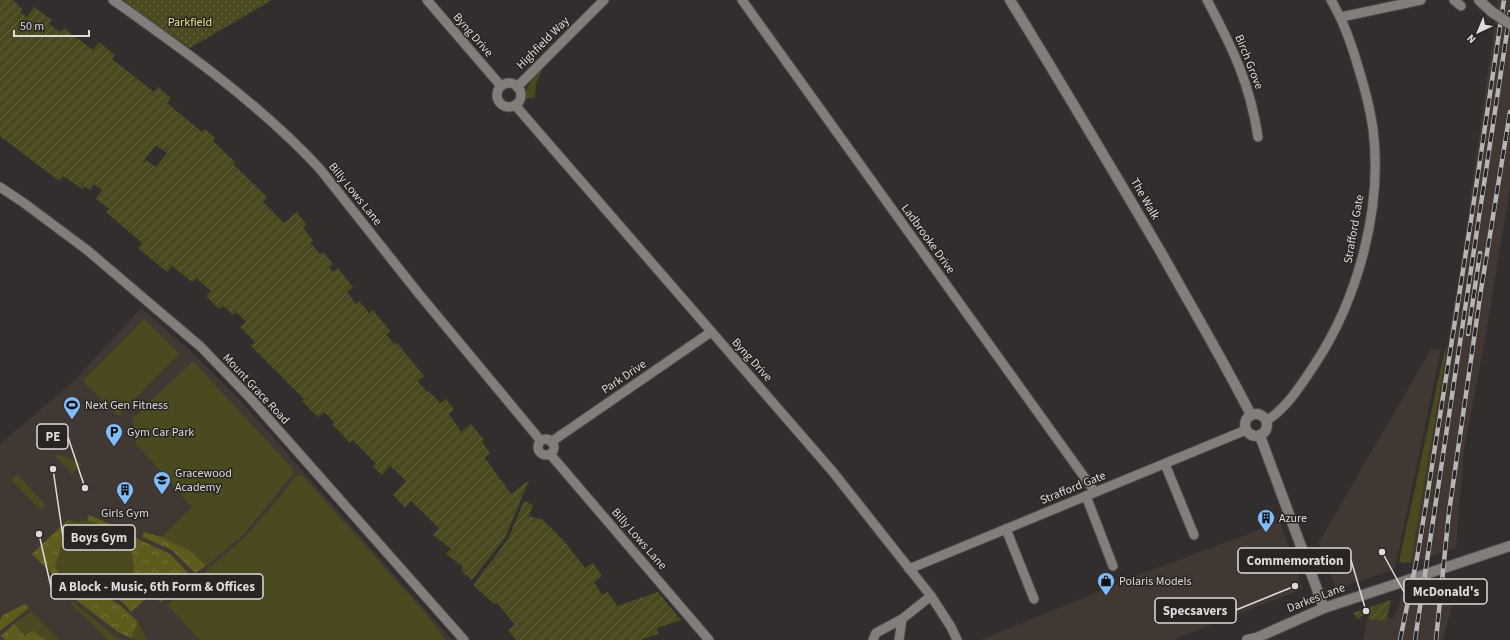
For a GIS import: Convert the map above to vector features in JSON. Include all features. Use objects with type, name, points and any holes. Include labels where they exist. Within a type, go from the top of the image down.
[{"type":"street","name":"Billy Lows Lane","points":[[113,0],[188,54],[303,150],[320,169],[419,294],[541,441],[538,448],[540,452],[544,455],[550,454],[709,640]]},
{"type":"street","name":"Byng Drive","points":[[426,0],[501,86]]},
{"type":"street","name":"Highfield Way","points":[[517,87],[604,0]]},
{"type":"street","name":"Ladbrooke Drive","points":[[742,0],[1095,492]]},
{"type":"street","name":"The Walk","points":[[1010,0],[1076,107],[1138,213],[1235,382],[1251,415]]},
{"type":"street","name":"Birch Grove","points":[[1207,0],[1229,39],[1242,73],[1254,109],[1258,137]]},
{"type":"street","name":"Strafford Gate","points":[[1266,422],[1285,406],[1307,376],[1330,340],[1355,283],[1369,226],[1374,172],[1373,129],[1367,98],[1341,17],[1331,0]]},
{"type":"street","points":[[1341,17],[1421,0]]},
{"type":"street","points":[[1454,0],[1461,6]]},
{"type":"street","points":[[1479,0],[1492,12],[1510,24]]},
{"type":"street","points":[[508,83],[517,87],[521,95],[516,105],[504,107],[498,101],[497,93],[501,86],[508,83]]},
{"type":"street","name":"Byng Drive","points":[[516,105],[833,472],[931,596],[951,627],[957,640]]},
{"type":"street","name":"Mount Grace Road","points":[[0,187],[87,250],[201,347],[252,399],[464,640]]},
{"type":"street","name":"Park Drive","points":[[551,442],[711,332]]},
{"type":"street","points":[[1251,415],[1260,415],[1266,422],[1265,432],[1260,436],[1252,436],[1246,430],[1245,421],[1251,415]]},
{"type":"street","name":"Strafford Gate","points":[[909,569],[1246,430]]},
{"type":"street","points":[[1260,436],[1324,608]]},
{"type":"street","points":[[541,441],[545,439],[551,442],[554,447],[550,454]]},
{"type":"street","points":[[1165,464],[1194,535]]},
{"type":"street","points":[[1086,496],[1113,566]]},
{"type":"street","points":[[1006,528],[1034,599]]},
{"type":"street","name":"Darkes Lane","points":[[1253,639],[1324,608],[1510,546]]},
{"type":"street","points":[[873,640],[876,633],[902,619],[931,596]]},
{"type":"street","points":[[899,640],[902,619]]},
{"type":"shaded area","points":[[1498,0],[1510,0],[1510,187],[1485,339],[1464,450],[1456,548],[1411,563],[1463,250]]},
{"type":"shaded area","name":"Gracewood Academy","points":[[141,308],[193,353],[240,400],[452,640],[0,640],[0,444],[72,383]]},
{"type":"shaded area","points":[[1431,349],[1441,349],[1396,564],[1393,570],[1336,589],[1319,542]]},
{"type":"shaded area","points":[[1280,522],[1303,589],[1172,640],[981,640],[1141,574]]},
{"type":"shaded area","points":[[1459,577],[1443,640],[1363,640],[1368,615],[1394,618],[1403,594]]},
{"type":"green space","points":[[0,0],[13,0],[22,9],[20,12],[27,17],[34,7],[52,20],[49,24],[60,32],[64,28],[93,50],[99,42],[115,55],[112,59],[154,92],[158,87],[171,98],[167,103],[202,132],[205,129],[215,138],[213,141],[235,162],[233,164],[267,197],[263,202],[284,223],[297,212],[306,224],[303,227],[313,241],[310,243],[320,254],[323,252],[333,264],[329,267],[333,272],[338,268],[353,287],[347,292],[356,304],[359,301],[369,313],[373,310],[390,331],[386,334],[395,345],[397,343],[424,376],[418,381],[427,392],[429,391],[440,403],[446,399],[454,409],[449,414],[461,432],[471,424],[484,440],[482,442],[490,453],[485,458],[511,494],[529,480],[505,538],[472,580],[461,571],[463,567],[446,554],[451,549],[433,535],[439,528],[411,501],[405,508],[393,495],[406,481],[390,466],[382,475],[373,467],[376,464],[353,440],[350,443],[332,424],[334,422],[324,412],[318,417],[302,401],[304,399],[251,346],[255,342],[240,327],[246,322],[236,312],[233,315],[223,306],[219,309],[206,296],[211,291],[196,278],[192,282],[172,266],[167,272],[138,248],[142,243],[106,212],[109,209],[96,199],[102,190],[94,184],[90,190],[84,186],[82,189],[63,176],[59,181],[0,136]],"holes":[[[156,145],[167,153],[156,167],[146,160],[144,163],[143,162]]]},
{"type":"green space","name":"Parkfield","points":[[122,0],[272,0],[190,48]]},
{"type":"green space","points":[[539,71],[542,71],[536,83],[535,97],[524,100],[529,84]]},
{"type":"green space","points":[[144,319],[180,354],[118,416],[83,381]]},
{"type":"green space","points":[[1447,348],[1411,563],[1399,562],[1444,353]]},
{"type":"green space","points":[[193,361],[292,468],[293,474],[243,535],[206,566],[189,550],[161,537],[192,507],[136,444],[133,418]]},
{"type":"green space","points":[[57,454],[81,463],[81,466],[72,474],[55,456]]},
{"type":"green space","points":[[18,475],[46,505],[40,510],[11,480]]},
{"type":"green space","points":[[302,475],[426,614],[446,640],[200,640],[167,605],[245,537],[296,476]]},
{"type":"green space","points":[[524,501],[533,505],[529,516],[543,520],[565,542],[585,568],[593,563],[602,576],[594,582],[602,595],[608,592],[617,606],[658,592],[681,620],[657,628],[658,634],[640,640],[516,640],[508,630],[515,625],[497,603],[494,604],[473,585],[508,539]]},
{"type":"green space","points":[[89,515],[119,528],[170,554],[192,577],[161,602],[152,593],[131,612],[118,599],[111,595],[87,590],[70,592],[32,554],[69,519],[55,567],[59,574],[86,584],[96,579],[124,586],[124,577],[134,572],[131,542],[122,533],[87,520]]},
{"type":"green space","points":[[69,519],[77,522],[87,520],[122,533],[131,543],[134,572],[125,586],[96,579],[87,584],[59,574],[55,567]]},
{"type":"green space","points":[[144,532],[161,537],[189,550],[206,566],[195,573],[172,550],[142,537]]},
{"type":"green space","points":[[76,595],[102,595],[120,605],[138,622],[131,638],[118,632],[76,600]]},
{"type":"green space","points":[[1391,600],[1386,621],[1369,619],[1370,614],[1367,613],[1358,619],[1353,613]]},
{"type":"green space","points":[[72,601],[117,638],[123,640],[108,640],[70,603]]},
{"type":"green space","points":[[25,604],[29,608],[0,631],[0,619],[5,614]]},
{"type":"green space","points":[[31,611],[59,640],[47,640],[40,635],[25,636],[14,624]]},
{"type":"green space","points":[[138,622],[147,640],[136,640],[131,638]]},
{"type":"green space","points":[[14,624],[25,636],[32,631],[47,640],[5,640],[1,636]]},
{"type":"railway","points":[[1400,640],[1417,558],[1425,510],[1504,0]]},
{"type":"railway","points":[[1415,640],[1510,12]]},
{"type":"railway","points":[[1436,640],[1449,512],[1481,290],[1510,112]]},
{"type":"railway","points":[[1468,334],[1480,253]]},
{"type":"place","name":"Next Gen Fitness","points":[[72,420]]},
{"type":"place","name":"Gym Car Park","points":[[114,447]]},
{"type":"place","name":"Boys Gym","points":[[53,469]]},
{"type":"place","name":"PE","points":[[85,488]]},
{"type":"place","name":"Gracewood Academy","points":[[162,495]]},
{"type":"place","name":"Girls Gym","points":[[125,505]]},
{"type":"place","name":"Azure","points":[[1266,533]]},
{"type":"place","name":"A Block - Music, 6th Form & Offices","points":[[39,534]]},
{"type":"place","name":"McDonald's","points":[[1382,552]]},
{"type":"place","name":"Specsavers","points":[[1295,586]]},
{"type":"place","name":"Polaris Models","points":[[1106,596]]},
{"type":"place","name":"Commemoration","points":[[1366,611]]}]
